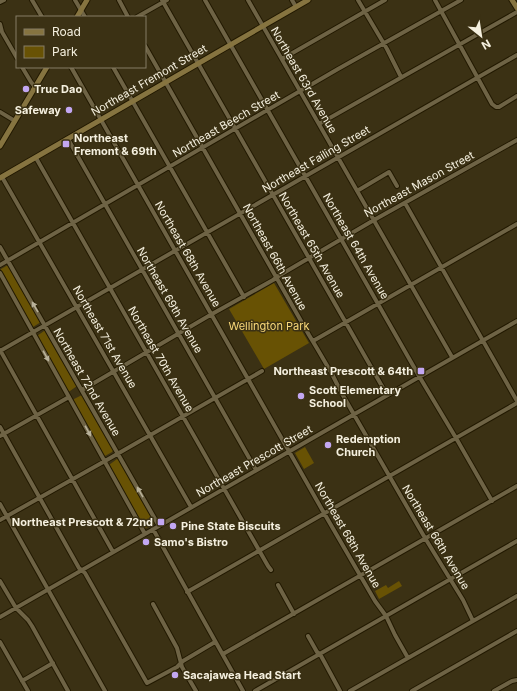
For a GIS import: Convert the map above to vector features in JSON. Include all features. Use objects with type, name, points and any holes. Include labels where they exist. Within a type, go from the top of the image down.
[{"type":"main road","points":[[78,16],[87,0]]},
{"type":"main road","name":"Northeast Fremont Street","points":[[1,177],[308,0]]},
{"type":"main road","points":[[512,0],[517,8]]},
{"type":"main road","points":[[0,146],[46,68]]},
{"type":"street","points":[[0,2],[4,0]]},
{"type":"street","points":[[32,0],[41,16]]},
{"type":"street","points":[[75,0],[84,16]]},
{"type":"street","points":[[119,0],[127,16]]},
{"type":"street","name":"Northeast 64th Avenue","points":[[205,0],[419,376],[492,501]]},
{"type":"street","name":"Northeast 63rd Avenue","points":[[248,0],[452,357]]},
{"type":"street","points":[[292,0],[296,7]]},
{"type":"street","points":[[358,0],[401,77]]},
{"type":"street","points":[[282,59],[385,0]]},
{"type":"street","points":[[435,0],[492,104],[496,107],[501,106],[517,96]]},
{"type":"street","name":"Northeast Beech Street","points":[[0,265],[461,0]]},
{"type":"street","points":[[139,16],[164,1]]},
{"type":"street","name":"Northeast 65th Avenue","points":[[164,1],[198,64],[387,395]]},
{"type":"street","points":[[319,124],[517,12]]},
{"type":"street","points":[[0,24],[2,32],[16,56]]},
{"type":"street","name":"Northeast 66th Avenue","points":[[146,48],[425,538],[463,600],[473,621]]},
{"type":"street","name":"Northeast Failing Street","points":[[0,350],[33,333],[517,54]]},
{"type":"street","points":[[23,68],[35,87]]},
{"type":"street","name":"Northeast 68th Avenue","points":[[72,68],[324,513],[386,616],[394,635],[408,658]]},
{"type":"street","points":[[115,68],[244,297]]},
{"type":"street","points":[[0,112],[15,121]]},
{"type":"street","name":"Northeast 69th Avenue","points":[[68,139],[256,470]]},
{"type":"street","name":"Northeast Mason Street","points":[[82,390],[374,220],[517,140]]},
{"type":"street","name":"Northeast 70th Avenue","points":[[36,158],[271,570]]},
{"type":"street","points":[[357,191],[389,172],[397,186]]},
{"type":"street","name":"Northeast 71st Avenue","points":[[1,177],[40,242],[191,507]]},
{"type":"street","points":[[187,592],[517,402],[405,203]]},
{"type":"street","points":[[313,341],[517,224]]},
{"type":"street","name":"Northeast 72nd Avenue","points":[[0,247],[159,526]]},
{"type":"street","name":"Northeast 72nd Avenue","points":[[0,273],[145,534]]},
{"type":"street","name":"Northeast Prescott Street","points":[[0,617],[517,321]]},
{"type":"street","points":[[0,350],[113,552]]},
{"type":"street","points":[[0,520],[262,371]]},
{"type":"street","points":[[2,435],[69,397]]},
{"type":"street","points":[[0,427],[2,435],[40,498],[79,568],[85,573],[147,683],[176,667],[215,642]]},
{"type":"street","points":[[223,654],[517,486]]},
{"type":"street","points":[[0,504],[105,691]]},
{"type":"street","points":[[153,529],[243,691]]},
{"type":"street","points":[[255,691],[517,541]]},
{"type":"street","points":[[0,581],[16,608],[30,622],[68,691]]},
{"type":"street","points":[[278,585],[294,614]]},
{"type":"street","points":[[350,691],[517,596]]},
{"type":"street","points":[[153,604],[177,648],[181,663],[196,691]]},
{"type":"street","points":[[412,691],[517,631]]},
{"type":"street","points":[[308,636],[317,652],[320,654],[340,691]]},
{"type":"street","points":[[0,642],[28,691]]},
{"type":"street","points":[[22,681],[53,663]]},
{"type":"street","points":[[494,691],[512,681],[517,680]]},
{"type":"green space","points":[[8,265],[41,322],[32,328],[0,272],[1,269]]},
{"type":"green space","name":"Wellington Park","points":[[274,283],[309,343],[264,369],[229,309]]},
{"type":"green space","points":[[44,331],[47,331],[77,386],[68,392],[37,336]]},
{"type":"green space","points":[[82,395],[114,449],[105,456],[103,456],[73,402],[74,399]]},
{"type":"green space","points":[[305,447],[314,463],[304,469],[295,453]]},
{"type":"green space","points":[[117,459],[120,460],[156,523],[144,529],[109,465]]},
{"type":"green space","points":[[399,581],[402,586],[379,599],[375,591],[386,585],[388,588]]},
{"type":"place","name":"Truc Dao","points":[[26,89]]},
{"type":"place","name":"Safeway","points":[[69,110]]},
{"type":"place","name":"Northeast Fremont & 69th","points":[[66,144]]},
{"type":"place","name":"Northeast Prescott & 64th","points":[[421,371]]},
{"type":"place","name":"Scott Elementary School","points":[[301,396]]},
{"type":"place","name":"Redemption Church","points":[[328,445]]},
{"type":"place","name":"Northeast Prescott & 72nd","points":[[161,522]]},
{"type":"place","name":"Pine State Biscuits","points":[[173,526]]},
{"type":"place","name":"Samo's Bistro","points":[[146,542]]},
{"type":"place","name":"Sacajawea Head Start","points":[[175,675]]}]
